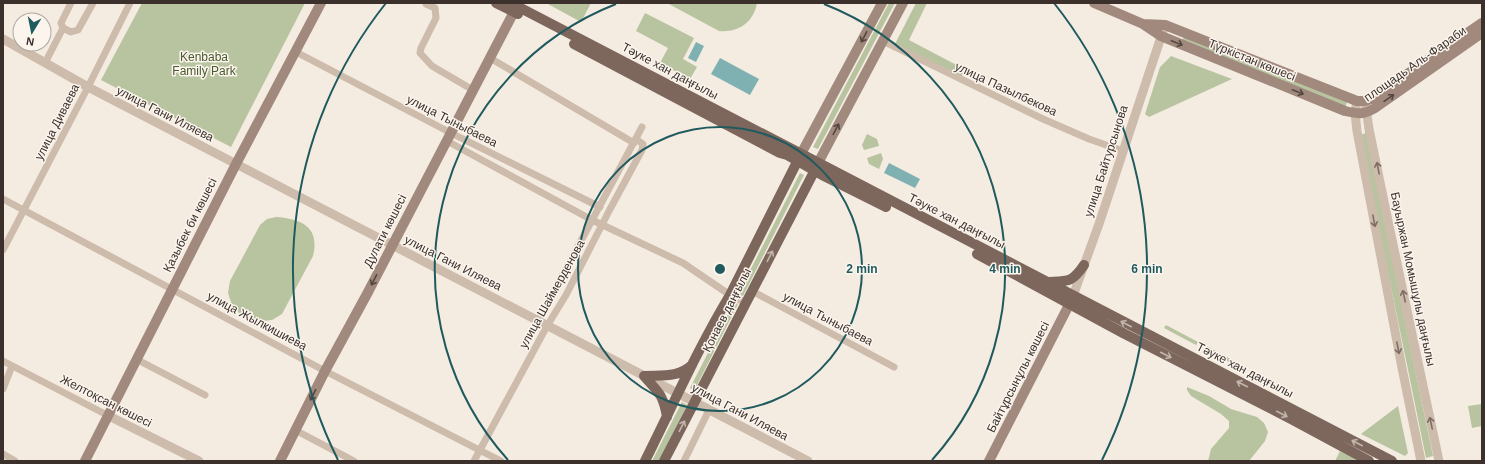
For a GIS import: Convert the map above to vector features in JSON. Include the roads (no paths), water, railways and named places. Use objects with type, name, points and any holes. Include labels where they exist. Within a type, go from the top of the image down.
[{"type":"main road","name":"Қазыбек би көшесі","points":[[85,461],[172,288],[321,3]]},
{"type":"main road","name":"Тәуке хан даңғылы","points":[[496,3],[514,7],[799,157],[1000,266],[1072,300],[1392,461]]},
{"type":"main road","points":[[799,157],[882,3]]},
{"type":"main road","name":"Қонаев даңғылы","points":[[664,461],[816,167],[903,3]]},
{"type":"main road","name":"Түркістан көшесі","points":[[1094,3],[1143,24],[1161,36],[1355,114]]},
{"type":"main road","name":"Тәуке хан даңғылы","points":[[514,7],[780,153],[799,157]]},
{"type":"main road","name":"Дулати көшесі","points":[[280,461],[325,371],[490,58],[514,7]]},
{"type":"main road","name":"площадь Аль-Фараби","points":[[1361,101],[1371,99],[1482,23]]},
{"type":"main road","name":"Түркістан көшесі","points":[[1143,24],[1165,24],[1323,88],[1361,101]]},
{"type":"main road","name":"площадь Аль-Фараби","points":[[1355,114],[1366,113],[1482,33]]},
{"type":"main road","points":[[780,153],[786,158],[788,164],[788,178]]},
{"type":"main road","name":"Қонаев даңғылы","points":[[645,461],[799,157]]},
{"type":"main road","name":"Тәуке хан даңғылы","points":[[816,167],[1046,282],[1072,300],[1369,461]]},
{"type":"main road","points":[[1046,282],[1067,280],[1076,277],[1084,265]]},
{"type":"main road","name":"Байтұрсынұлы көшесі","points":[[989,461],[1072,300]]},
{"type":"main road","points":[[644,376],[678,374],[692,366]]},
{"type":"main road","points":[[644,376],[661,394],[667,417]]},
{"type":"street","points":[[45,63],[62,28],[61,23],[71,3]]},
{"type":"street","points":[[62,28],[71,32],[78,30],[93,3]]},
{"type":"street","name":"улица Диваева","points":[[3,250],[88,87],[127,4]]},
{"type":"street","points":[[426,4],[435,8],[436,18],[420,50],[420,53],[432,66],[473,90]]},
{"type":"street","name":"улица Байтурсынова","points":[[1072,300],[1165,24]]},
{"type":"street","name":"улица Гани Иляева","points":[[3,39],[88,87],[808,461]]},
{"type":"street","name":"улица Пазылбекова","points":[[883,42],[1043,119],[1089,139],[1123,151]]},
{"type":"street","name":"улица Тыныбаева","points":[[296,52],[449,137],[592,220],[683,264],[730,295],[746,303]]},
{"type":"street","points":[[490,58],[635,141]]},
{"type":"street","name":"Бауыржан Момышұлы даңғылы","points":[[1361,101],[1366,113],[1440,461]]},
{"type":"street","name":"площадь Аль-Фараби","points":[[1355,114],[1361,101]]},
{"type":"street","points":[[1355,114],[1402,368],[1421,461]]},
{"type":"street","name":"улица Шаймерденова","points":[[538,321],[642,127]]},
{"type":"street","name":"улица Тыныбаева","points":[[449,137],[600,207]]},
{"type":"street","name":"улица Шаймерденова","points":[[474,461],[566,295],[642,150],[643,144],[635,141]]},
{"type":"street","name":"улица Жылкишиева","points":[[3,198],[325,371],[501,461]]},
{"type":"street","name":"улица Тыныбаева","points":[[752,291],[894,367]]},
{"type":"street","points":[[136,359],[206,395]]},
{"type":"street","name":"Желтоқсан көшесі","points":[[3,361],[198,461]]},
{"type":"street","points":[[3,389],[12,366]]},
{"type":"street","points":[[684,461],[709,410]]},
{"type":"street","points":[[296,430],[354,461]]},
{"type":"street","points":[[3,454],[14,461]]},
{"type":"water","points":[[696,42],[704,46],[696,62],[688,58]]},
{"type":"water","points":[[720,58],[759,79],[750,95],[711,74]]},
{"type":"water","points":[[889,163],[920,179],[915,188],[884,173]]},
{"type":"park label","name":"Kenbaba Family Park","points":[[204,64]]}]
